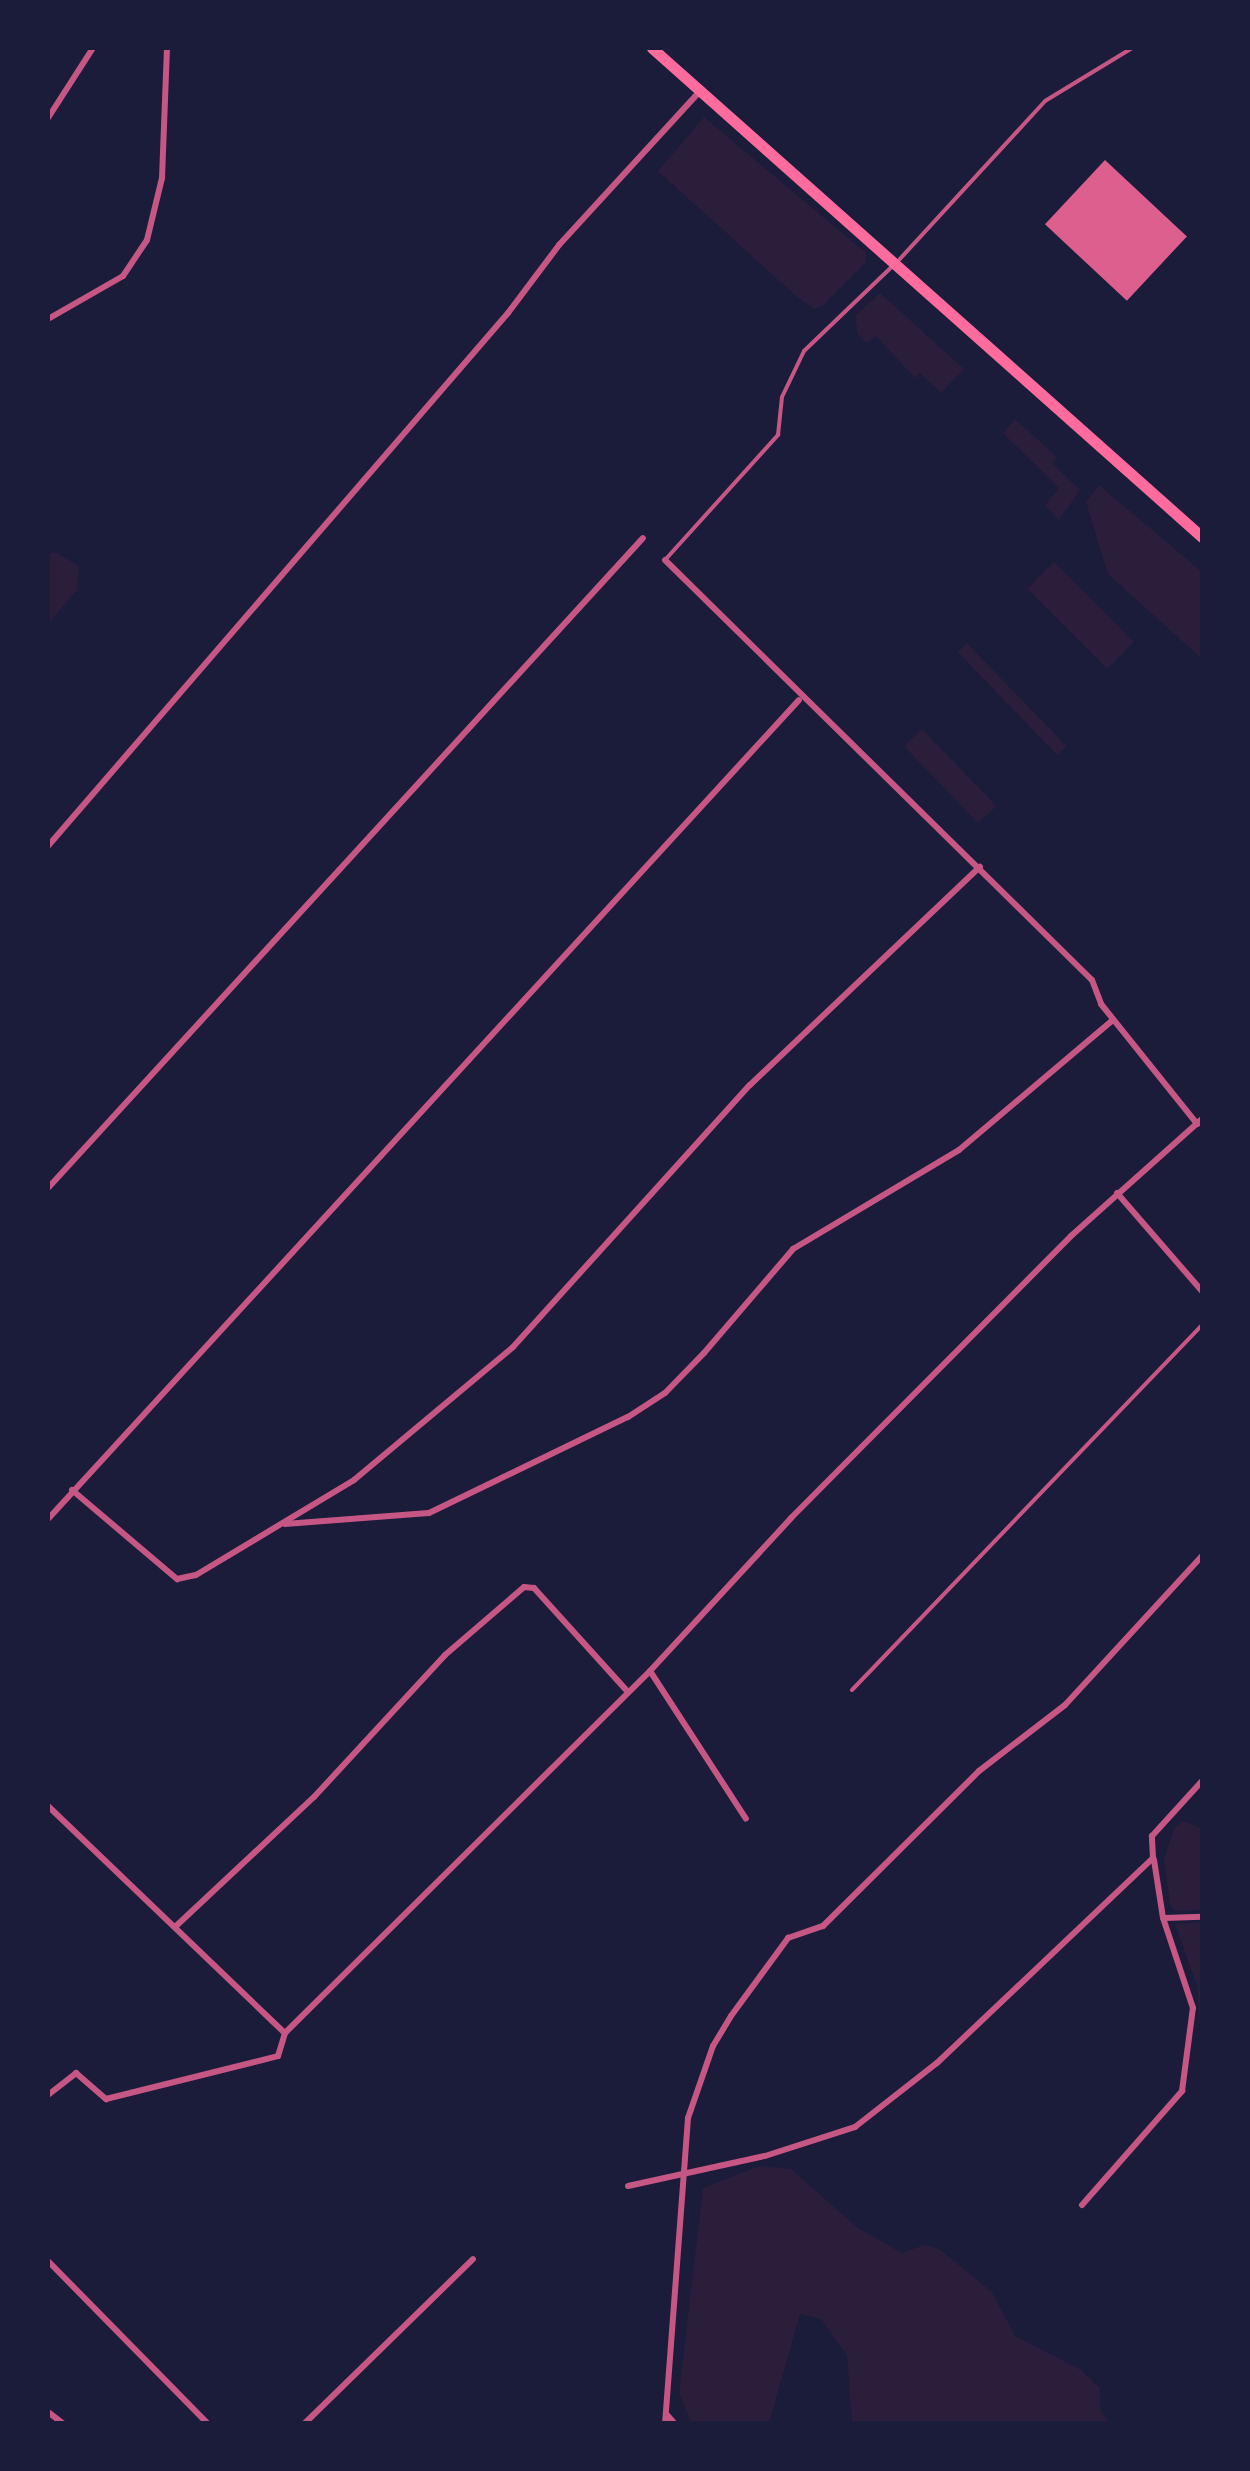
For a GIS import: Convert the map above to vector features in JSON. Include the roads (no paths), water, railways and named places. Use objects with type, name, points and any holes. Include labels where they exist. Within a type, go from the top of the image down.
[{"type":"main road","points":[[652,48],[898,261],[1202,537]]},
{"type":"street","points":[[48,118],[93,48]]},
{"type":"street","points":[[48,319],[123,276],[147,240],[162,178],[168,48]]},
{"type":"street","points":[[48,846],[508,314],[559,245],[700,92]]},
{"type":"street","points":[[48,1188],[643,538]]},
{"type":"street","points":[[48,2094],[76,2074],[106,2099],[268,2062],[286,2033],[650,1671],[791,1518],[1117,1193],[1200,1121],[1113,1020],[1092,980],[980,866],[800,700],[664,560]]},
{"type":"street","points":[[48,1520],[800,700]]},
{"type":"street","points":[[72,1490],[177,1580],[196,1575],[391,1454],[513,1348],[750,1085],[980,866]]},
{"type":"street","points":[[278,1525],[429,1513],[628,1417],[665,1393],[793,1250],[959,1150],[1113,1020]]},
{"type":"street","points":[[1117,1193],[1202,1291]]},
{"type":"street","points":[[676,2424],[666,2420],[683,2174],[692,2097],[713,2046],[788,1938],[822,1926],[980,1771],[1065,1705],[1202,1556]]},
{"type":"street","points":[[174,1927],[314,1797],[445,1656],[524,1587],[534,1588],[627,1691]]},
{"type":"street","points":[[650,1671],[746,1819]]},
{"type":"street","points":[[1082,2205],[1182,2092],[1193,2008],[1163,1918],[1152,1836],[1202,1781]]},
{"type":"street","points":[[48,1806],[286,2033]]},
{"type":"street","points":[[628,2186],[855,2127],[937,2063],[1154,1858]]},
{"type":"street","points":[[1163,1918],[1202,1917]]},
{"type":"street","points":[[304,2424],[473,2259]]},
{"type":"street","points":[[48,2261],[208,2424]]},
{"type":"street","points":[[48,2412],[64,2424]]},
{"type":"lane","points":[[664,560],[778,435],[782,397],[804,352],[898,261],[1045,101],[1132,48]]},
{"type":"lane","points":[[852,1690],[1202,1325]]}]
